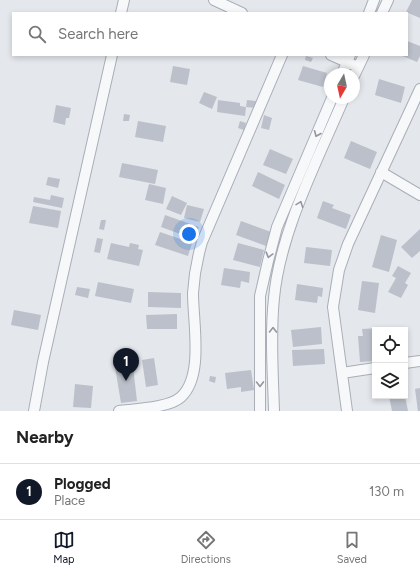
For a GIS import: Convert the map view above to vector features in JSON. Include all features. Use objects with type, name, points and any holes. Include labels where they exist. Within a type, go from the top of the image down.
[{"type":"street","points":[[121,12],[124,0]]},
{"type":"street","points":[[214,0],[240,12]]},
{"type":"street","points":[[369,12],[374,0]]},
{"type":"street","points":[[382,12],[388,0]]},
{"type":"street","points":[[34,411],[43,362],[112,56]]},
{"type":"street","points":[[119,411],[169,402],[180,397],[191,382],[195,368],[194,293],[196,264],[202,242],[282,56]]},
{"type":"street","points":[[336,56],[349,59],[354,68]]},
{"type":"street","points":[[358,68],[364,56]]},
{"type":"street","points":[[347,411],[333,307],[335,289],[348,244],[420,89]]},
{"type":"street","points":[[260,411],[260,296],[277,227],[329,104]]},
{"type":"street","points":[[274,411],[274,298],[278,271],[286,241],[299,206],[342,104]]},
{"type":"street","points":[[382,172],[420,195]]},
{"type":"street","points":[[408,363],[420,361]]},
{"type":"street","points":[[342,373],[372,368]]},
{"type":"building","points":[[412,0],[420,0],[420,18],[406,12]]},
{"type":"building","points":[[408,41],[420,46],[420,56],[417,62],[402,56],[408,56]]},
{"type":"building","points":[[306,56],[313,58],[311,62],[305,60]]},
{"type":"building","points":[[173,66],[190,69],[187,85],[170,82]]},
{"type":"building","points":[[303,66],[324,72],[323,87],[298,80]]},
{"type":"building","points":[[379,79],[405,87],[401,103],[375,95]]},
{"type":"building","points":[[204,92],[217,97],[212,109],[199,103]]},
{"type":"building","points":[[218,100],[240,103],[240,106],[246,107],[245,116],[217,112]]},
{"type":"building","points":[[247,100],[257,101],[257,108],[246,107]]},
{"type":"building","points":[[56,105],[71,108],[69,118],[66,118],[65,125],[53,122]]},
{"type":"building","points":[[124,114],[130,115],[129,121],[123,121]]},
{"type":"building","points":[[264,115],[272,118],[269,130],[261,128]]},
{"type":"building","points":[[138,121],[166,126],[163,142],[135,137]]},
{"type":"building","points":[[240,121],[246,123],[244,130],[238,128]]},
{"type":"building","points":[[351,141],[377,152],[370,169],[344,158]]},
{"type":"building","points":[[270,149],[293,159],[286,174],[263,165]]},
{"type":"building","points":[[122,163],[158,170],[155,184],[119,177]]},
{"type":"building","points":[[258,172],[285,185],[279,199],[252,186]]},
{"type":"building","points":[[48,177],[60,179],[58,188],[46,185]]},
{"type":"building","points":[[149,184],[166,188],[163,204],[145,200]]},
{"type":"building","points":[[51,195],[64,198],[62,208],[33,202],[34,197],[50,200]]},
{"type":"building","points":[[172,196],[187,203],[181,215],[166,209]]},
{"type":"building","points":[[323,201],[334,205],[332,208],[351,215],[346,229],[317,218]]},
{"type":"building","points":[[187,205],[204,209],[200,222],[184,218]]},
{"type":"building","points":[[33,206],[61,211],[58,228],[29,223]]},
{"type":"building","points":[[165,215],[199,227],[194,239],[161,227]]},
{"type":"building","points":[[101,220],[106,220],[104,230],[99,229]]},
{"type":"building","points":[[241,221],[271,232],[266,246],[236,235]]},
{"type":"building","points":[[420,229],[420,251],[412,258],[401,247]]},
{"type":"building","points":[[160,232],[192,243],[188,256],[155,245]]},
{"type":"building","points":[[381,235],[397,240],[389,272],[372,267]]},
{"type":"building","points":[[97,238],[103,239],[100,253],[94,252]]},
{"type":"building","points":[[111,243],[129,247],[130,243],[139,245],[138,249],[143,250],[139,266],[107,259]]},
{"type":"building","points":[[238,243],[264,250],[260,267],[233,260]]},
{"type":"building","points":[[306,247],[332,250],[330,266],[304,263]]},
{"type":"building","points":[[398,266],[411,273],[405,283],[408,285],[401,298],[388,292],[396,278],[392,276]]},
{"type":"building","points":[[224,268],[250,272],[249,283],[241,281],[240,288],[221,285]]},
{"type":"building","points":[[362,281],[379,283],[375,313],[358,310]]},
{"type":"building","points":[[98,282],[134,289],[131,303],[95,296]]},
{"type":"building","points":[[297,284],[323,288],[322,297],[318,296],[317,303],[295,300]]},
{"type":"building","points":[[77,287],[90,289],[88,298],[75,295]]},
{"type":"building","points":[[148,292],[181,293],[181,308],[148,307]]},
{"type":"building","points":[[14,310],[41,315],[38,330],[11,325]]},
{"type":"building","points":[[177,314],[177,329],[147,329],[146,315]]},
{"type":"building","points":[[321,327],[322,344],[293,347],[291,330]]},
{"type":"building","points":[[372,328],[372,361],[360,362],[358,336],[363,336],[362,329]]},
{"type":"building","points":[[324,349],[325,364],[293,366],[292,350]]},
{"type":"building","points":[[132,358],[137,401],[121,403],[114,361]]},
{"type":"building","points":[[154,358],[158,385],[146,387],[142,360]]},
{"type":"building","points":[[251,370],[254,390],[241,392],[241,387],[227,389],[225,373]]},
{"type":"building","points":[[210,376],[216,377],[215,383],[209,381]]},
{"type":"building","points":[[75,384],[93,386],[91,408],[73,407]]},
{"type":"building","points":[[420,388],[420,411],[418,411],[415,389]]},
{"type":"building","points":[[390,399],[406,399],[408,411],[392,411]]},
{"type":"place","name":"Plogged","points":[[126,381]]}]
